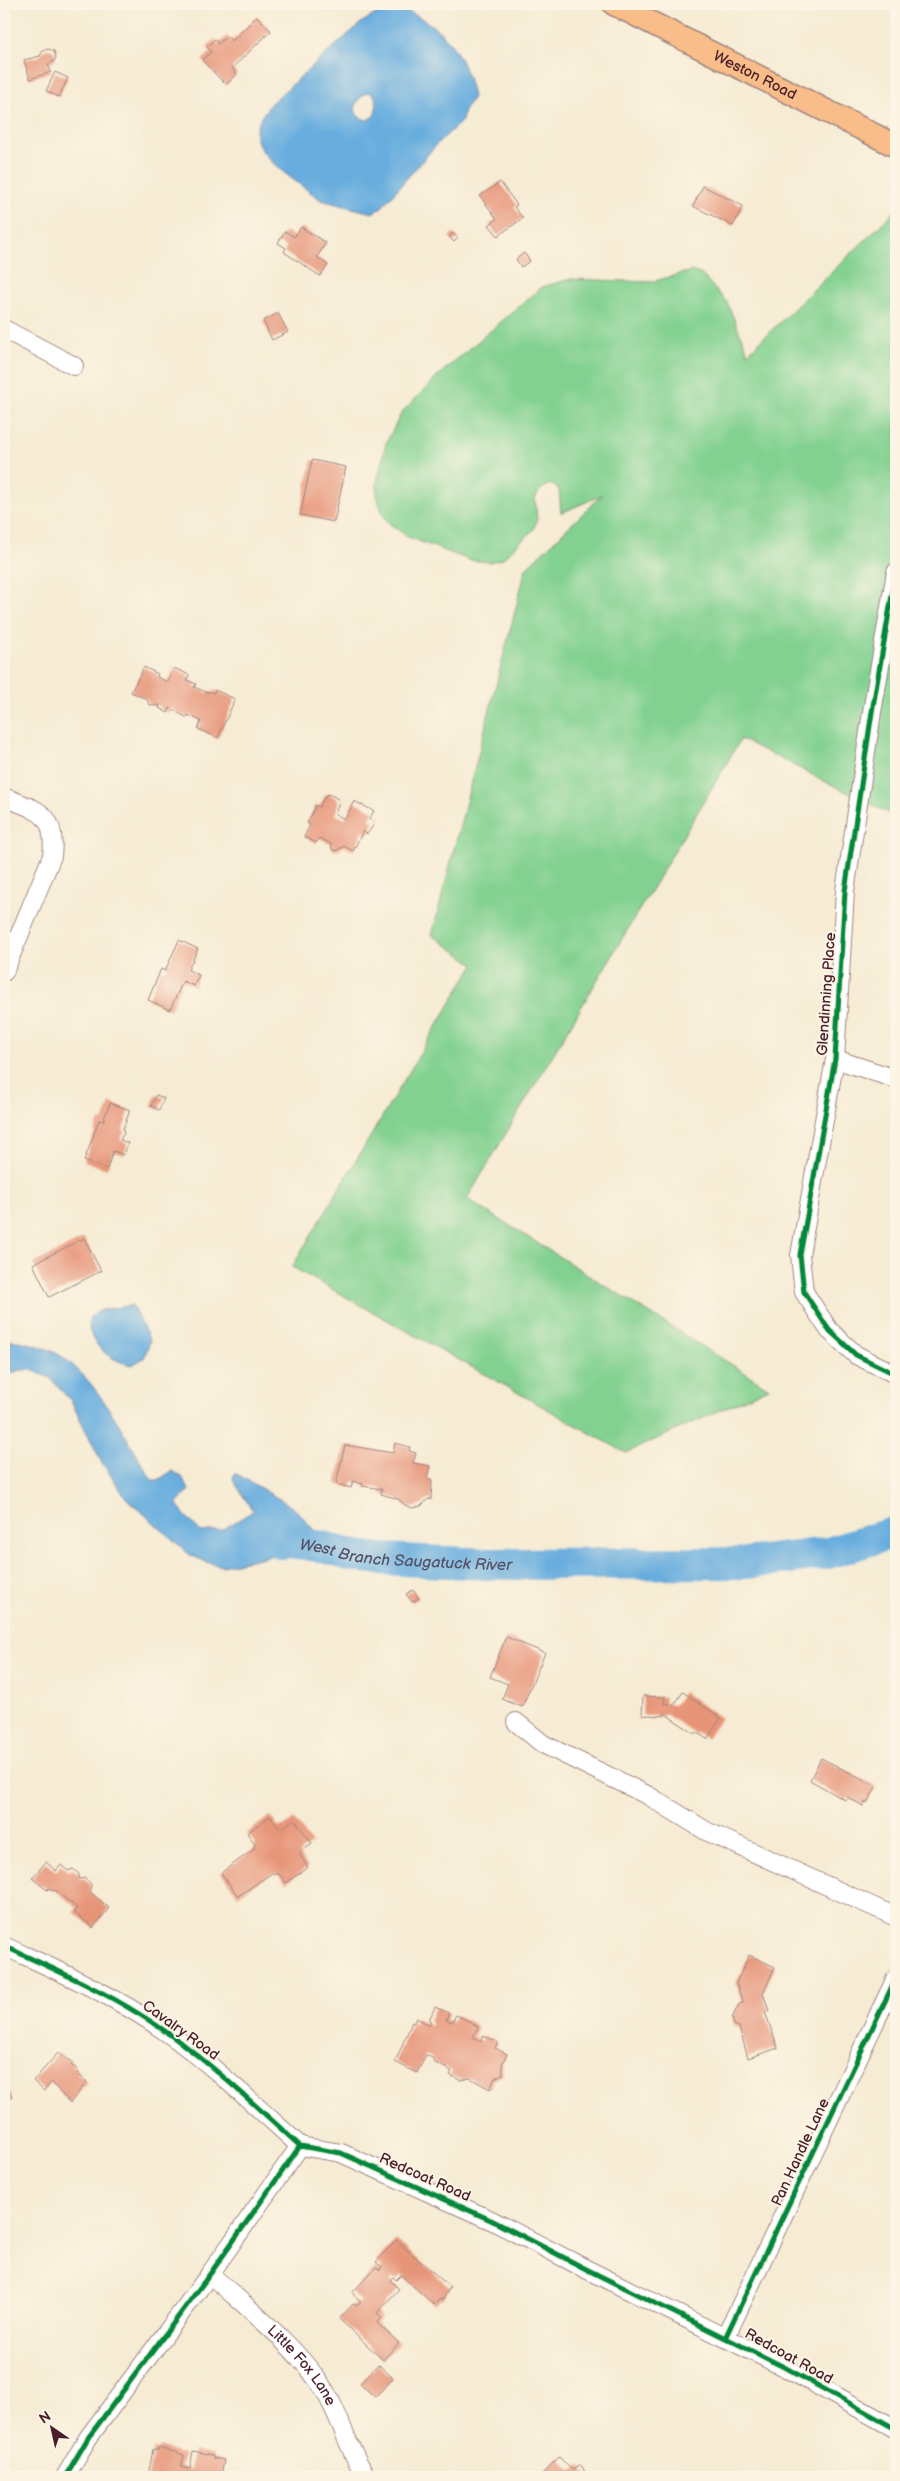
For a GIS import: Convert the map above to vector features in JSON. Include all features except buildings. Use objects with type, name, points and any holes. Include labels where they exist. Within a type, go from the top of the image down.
[{"type":"main road","name":"Weston Road","points":[[614,4],[896,146]]},
{"type":"street","points":[[4,329],[74,366]]},
{"type":"street","name":"Glendinning Place","points":[[895,1372],[856,1355],[828,1330],[804,1292],[800,1255],[835,1059],[845,892],[872,712],[896,572]]},
{"type":"street","points":[[4,797],[27,806],[46,818],[52,827],[54,838],[52,856],[4,972]]},
{"type":"street","name":"Glendinning Place","points":[[835,1059],[896,1079]]},
{"type":"street","points":[[516,1722],[543,1744],[649,1796],[706,1831],[841,1891],[877,1911],[896,1917]]},
{"type":"street","name":"Cavalry Road","points":[[4,1946],[84,1983],[140,2014],[220,2073],[300,2146]]},
{"type":"street","name":"Pan Handle Lane","points":[[726,2336],[896,1978]]},
{"type":"street","points":[[65,2477],[88,2438],[210,2274],[300,2146]]},
{"type":"street","name":"Redcoat Road","points":[[300,2146],[341,2153],[484,2217],[586,2270],[726,2336],[896,2429]]},
{"type":"street","name":"Little Fox Lane","points":[[210,2274],[292,2350],[320,2382],[331,2402],[354,2457],[367,2477]]},
{"type":"green space","points":[[896,210],[896,817],[741,739],[467,1199],[769,1388],[626,1453],[292,1267],[474,964],[432,935],[526,568],[602,495],[561,513],[559,489],[550,484],[540,490],[535,499],[537,520],[533,530],[502,559],[490,562],[469,560],[408,537],[390,524],[383,515],[377,496],[377,483],[386,443],[402,412],[442,372],[542,287],[570,279],[651,282],[691,271],[701,274],[727,302],[748,353]]},
{"type":"water","points":[[400,8],[415,15],[440,32],[449,42],[464,66],[473,97],[464,111],[462,121],[438,143],[381,208],[372,213],[321,200],[271,161],[257,141],[256,132],[259,121],[270,104],[362,22],[381,11]],"holes":[[[370,92],[375,97],[376,109],[374,116],[367,120],[357,115],[355,106],[364,94]]]},
{"type":"water","points":[[132,1305],[150,1341],[144,1358],[132,1365],[107,1355],[100,1349],[91,1334],[89,1326],[90,1317],[101,1310]]},
{"type":"water","points":[[10,1340],[50,1350],[75,1367],[112,1413],[152,1480],[158,1480],[172,1471],[182,1477],[189,1490],[177,1504],[201,1532],[222,1530],[253,1511],[233,1480],[234,1474],[237,1474],[286,1503],[298,1512],[313,1529],[329,1539],[319,1557],[288,1552],[222,1566],[190,1555],[126,1498],[102,1463],[71,1401],[50,1378],[32,1370],[20,1370],[4,1376],[4,1341]]},
{"type":"waterway","name":"West Branch Saugatuck River","points":[[281,1543],[289,1542],[324,1547],[349,1555],[381,1559],[490,1564],[747,1563],[828,1553],[896,1532]]},
{"type":"cycle path","points":[[896,572],[872,712],[845,891],[835,1059],[800,1255],[804,1292],[829,1330],[856,1355],[891,1372],[896,1370]]},
{"type":"cycle path","points":[[4,1946],[106,1995],[161,2028],[202,2059],[300,2146]]},
{"type":"cycle path","points":[[726,2336],[896,1978]]},
{"type":"cycle path","points":[[300,2146],[341,2153],[493,2221],[784,2367],[896,2429]]},
{"type":"cycle path","points":[[65,2477],[88,2438],[210,2274],[300,2146]]}]
